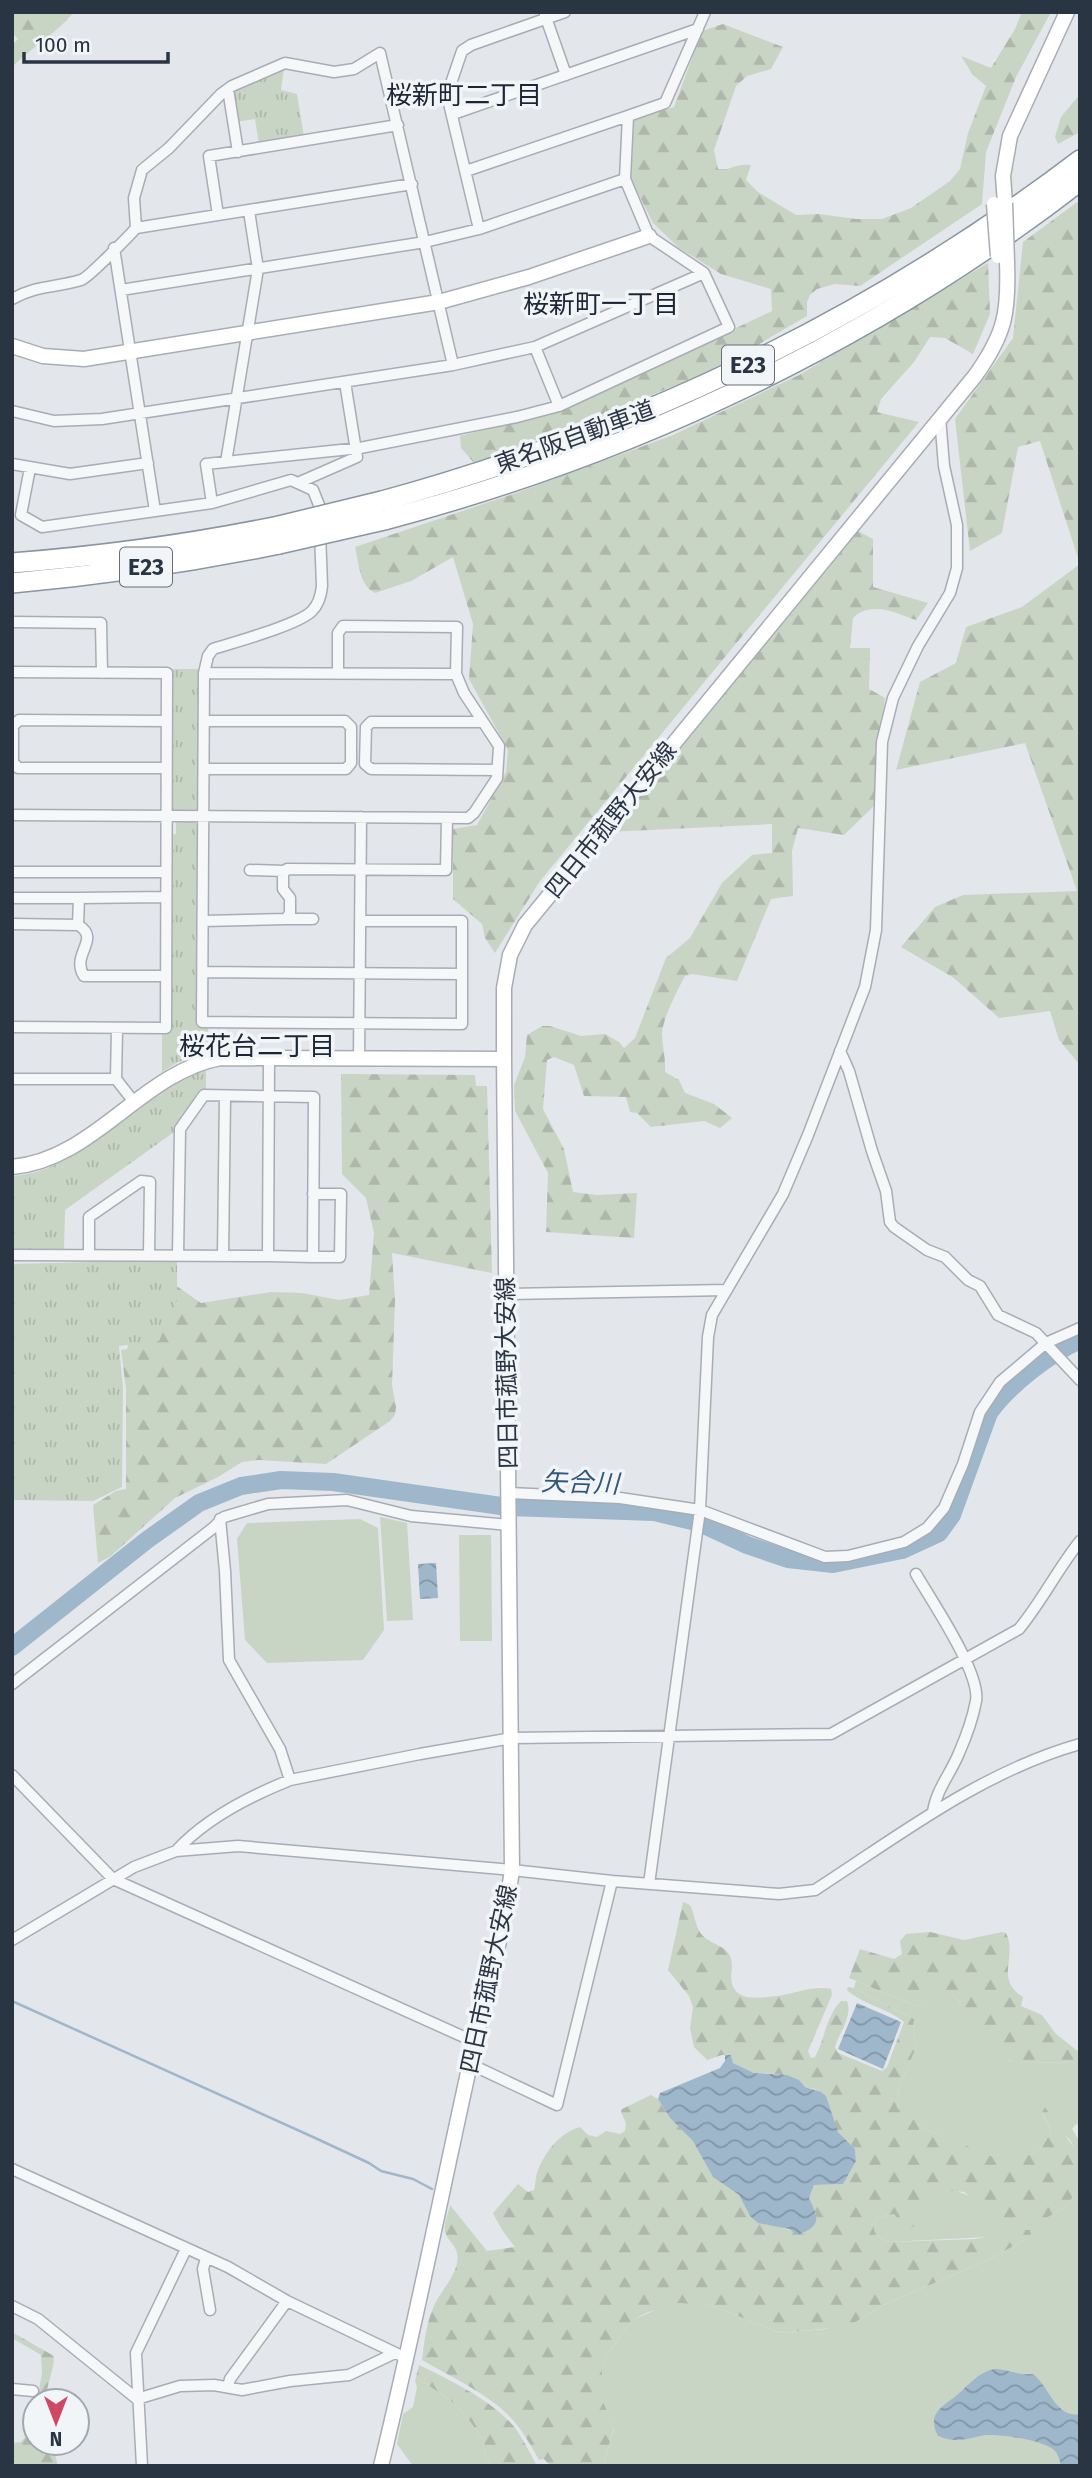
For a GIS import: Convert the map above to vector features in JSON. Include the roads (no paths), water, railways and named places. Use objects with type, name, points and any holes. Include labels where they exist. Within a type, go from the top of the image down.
[{"type":"highway","name":"東名阪自動車道","points":[[12,583],[232,554],[279,535],[383,510],[475,473],[628,419],[744,368],[868,301],[978,233],[1080,160]]},
{"type":"highway","name":"東名阪自動車道","points":[[383,510],[434,507],[561,465],[634,437],[752,384],[817,351],[930,286],[988,248],[1080,181]]},
{"type":"highway","name":"東名阪自動車道","points":[[12,564],[229,536],[279,535]]},
{"type":"main road","name":"四日市菰野大安線","points":[[380,2466],[400,2355],[506,1914],[512,1870],[504,1059],[504,988],[510,955],[525,925],[940,417],[982,354],[999,310],[1003,261],[998,149],[1004,130],[1067,12]]},
{"type":"main road","points":[[12,345],[43,356],[84,359],[439,302],[529,277],[649,236]]},
{"type":"main road","points":[[12,1167],[37,1162],[63,1151],[174,1074],[196,1064],[220,1058],[504,1059]]},
{"type":"street","points":[[479,229],[447,95],[462,51],[545,16],[565,12]]},
{"type":"street","points":[[466,171],[665,103],[705,12]]},
{"type":"street","points":[[545,16],[566,75]]},
{"type":"street","points":[[453,114],[698,29]]},
{"type":"street","points":[[136,228],[134,198],[142,170],[169,148],[228,89],[285,62],[334,72],[354,69],[380,53],[453,365]]},
{"type":"street","points":[[228,89],[237,152]]},
{"type":"street","points":[[212,503],[206,464],[355,449],[444,433],[559,406],[729,327],[705,273],[649,236],[625,179],[628,116]]},
{"type":"street","points":[[218,215],[209,156],[398,125]]},
{"type":"street","points":[[121,290],[425,242],[479,229],[625,179]]},
{"type":"street","points":[[12,299],[29,289],[84,279],[136,228],[412,184]]},
{"type":"street","points":[[226,462],[258,269],[249,211]]},
{"type":"street","points":[[114,248],[155,511]]},
{"type":"street","points":[[12,411],[54,421],[102,419],[453,365],[535,348],[705,273]]},
{"type":"street","points":[[535,348],[559,406]]},
{"type":"street","points":[[300,482],[356,457],[345,382]]},
{"type":"street","points":[[649,1884],[694,1538],[700,1510],[708,1337],[712,1314],[783,1194],[865,987],[876,930],[882,742],[893,698],[918,646],[950,593],[957,568],[957,525],[944,466],[940,417]]},
{"type":"street","points":[[12,464],[70,474],[148,463]]},
{"type":"street","points":[[30,468],[21,515],[42,527],[212,503],[285,481],[300,482],[313,490],[319,505],[321,586],[318,601],[308,615],[295,622],[213,649],[208,656],[204,673],[202,1022],[462,1024],[463,921],[360,921]]},
{"type":"street","points":[[12,622],[101,623],[102,673]]},
{"type":"street","points":[[12,815],[468,818],[474,813],[496,778],[499,746],[464,693],[456,674],[457,627],[343,626],[338,634],[338,674]]},
{"type":"street","points":[[12,672],[167,673],[166,1028],[12,1027]]},
{"type":"street","points":[[204,673],[456,674]]},
{"type":"street","points":[[166,721],[19,720],[13,726],[13,762],[18,768],[166,768]]},
{"type":"street","points":[[204,721],[345,721],[351,727],[351,763],[346,769],[205,769]]},
{"type":"street","points":[[365,764],[366,727],[371,722],[482,723]]},
{"type":"street","points":[[351,727],[366,727]]},
{"type":"street","points":[[351,763],[365,764],[371,769],[497,770]]},
{"type":"street","points":[[359,1059],[361,817]]},
{"type":"street","points":[[250,870],[446,870],[447,818]]},
{"type":"street","points":[[285,871],[283,890],[289,898],[290,913],[286,919]]},
{"type":"street","points":[[12,872],[166,872]]},
{"type":"street","points":[[12,898],[166,897]]},
{"type":"street","points":[[78,925],[79,898]]},
{"type":"street","points":[[203,921],[313,919]]},
{"type":"street","points":[[12,925],[78,925],[87,932],[87,945],[79,960],[79,968],[84,976],[166,976]]},
{"type":"street","points":[[203,972],[462,974]]},
{"type":"street","points":[[117,1029],[116,1079],[134,1102]]},
{"type":"street","points":[[840,1051],[849,1071],[886,1191],[890,1222],[928,1250],[945,1257],[968,1280],[979,1286],[999,1315],[1036,1333],[1080,1380]]},
{"type":"street","points":[[268,1256],[269,1058]]},
{"type":"street","points":[[12,1079],[116,1079]]},
{"type":"street","points":[[178,1255],[180,1129],[204,1095],[314,1097],[313,1257]]},
{"type":"street","points":[[223,1256],[225,1096]]},
{"type":"street","points":[[89,1255],[89,1217],[141,1181],[150,1182],[149,1255]]},
{"type":"street","points":[[12,1255],[340,1257],[341,1194],[313,1194]]},
{"type":"street","points":[[506,1294],[727,1290]]},
{"type":"street","points":[[509,1493],[620,1498],[700,1510],[824,1557],[848,1556],[904,1542],[927,1528],[944,1508],[980,1412],[1000,1382],[1047,1344],[1080,1328]]},
{"type":"street","points":[[12,1684],[214,1528],[220,1519],[268,1504],[347,1500],[411,1516],[509,1523]]},
{"type":"street","points":[[220,1519],[229,1660],[280,1749],[290,1780]]},
{"type":"street","points":[[176,1851],[186,1840],[242,1802],[290,1780],[420,1754],[512,1738],[831,1734],[1019,1629],[1032,1614],[1058,1569],[1080,1541]]},
{"type":"street","points":[[916,1574],[965,1659],[977,1699],[959,1753],[935,1800],[933,1812]]},
{"type":"street","points":[[12,1940],[113,1879],[176,1851],[238,1846],[779,1894],[815,1890],[933,1812],[1007,1770],[1080,1744]]},
{"type":"street","points":[[12,1775],[113,1879],[475,2042]]},
{"type":"street","points":[[470,2064],[557,2105],[612,1881]]},
{"type":"street","points":[[12,2169],[228,2267],[287,2301],[400,2355]]},
{"type":"street","points":[[142,2466],[136,2353],[187,2249]]},
{"type":"street","points":[[206,2258],[202,2269],[210,2310]]},
{"type":"street","points":[[228,2387],[230,2379],[287,2301]]},
{"type":"street","points":[[12,2306],[38,2319],[137,2399]]},
{"type":"street","points":[[137,2399],[180,2386],[242,2390],[290,2381],[349,2375],[400,2355]]},
{"type":"water","points":[[436,1563],[438,1598],[420,1599],[418,1564]]},
{"type":"water","points":[[857,2003],[901,2022],[883,2069],[838,2049]]},
{"type":"water","points":[[725,2055],[731,2055],[733,2063],[754,2073],[787,2075],[799,2080],[805,2087],[821,2092],[826,2096],[838,2132],[855,2149],[856,2161],[843,2184],[814,2185],[809,2198],[815,2210],[815,2224],[798,2235],[789,2229],[758,2223],[750,2216],[739,2195],[713,2177],[693,2141],[670,2118],[658,2099],[660,2093],[720,2068],[725,2061]]},
{"type":"water","points":[[994,2369],[1033,2374],[1059,2407],[1065,2412],[1080,2414],[1080,2466],[1061,2466],[1057,2454],[1050,2447],[1022,2438],[986,2435],[956,2440],[938,2436],[934,2422],[938,2411],[978,2376]]},
{"type":"waterway","name":"矢合川","points":[[12,1647],[147,1540],[199,1503],[241,1486],[281,1480],[333,1482],[508,1507],[654,1512],[700,1523],[747,1545],[788,1559],[833,1564],[902,1550],[939,1533],[952,1515],[989,1413],[997,1402],[1030,1371],[1080,1340]]},
{"type":"waterway","points":[[12,2001],[313,2137],[381,2171],[413,2179],[432,2189]]},
{"type":"district","name":"桜新町二丁目","points":[[464,95]]},
{"type":"district","name":"桜新町一丁目","points":[[601,304]]},
{"type":"district","name":"桜花台二丁目","points":[[257,1046]]}]
